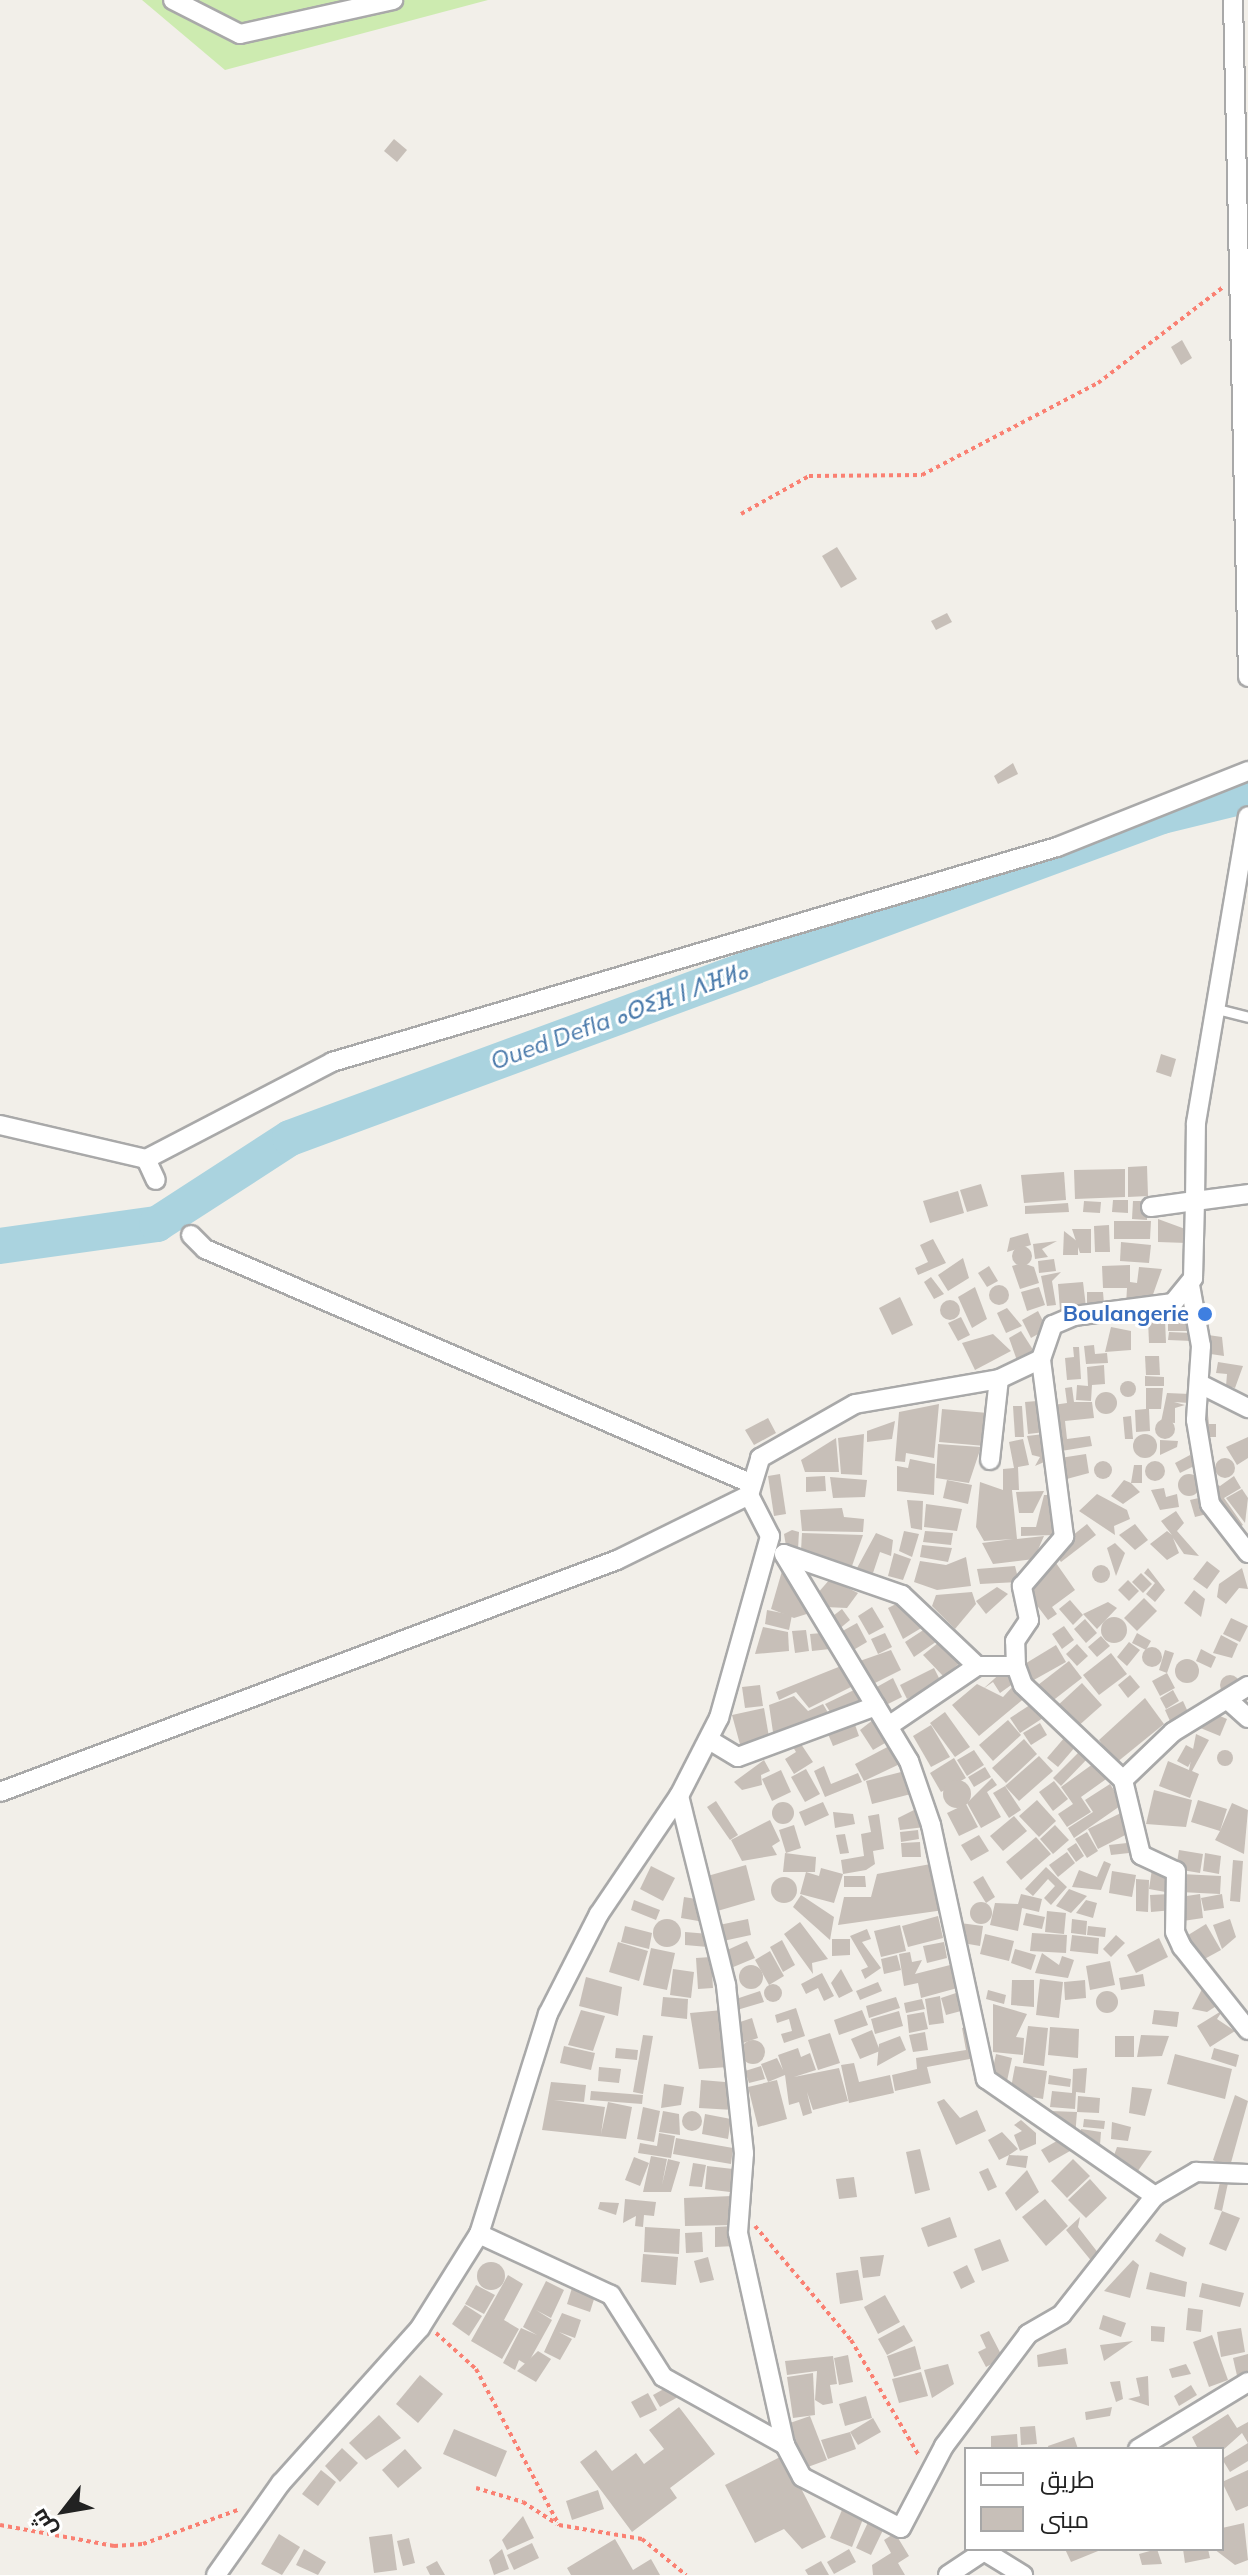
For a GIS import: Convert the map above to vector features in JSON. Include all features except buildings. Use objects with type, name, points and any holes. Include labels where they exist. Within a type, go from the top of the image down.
[{"type":"street","points":[[173,0],[240,34],[393,0]]},
{"type":"street","points":[[1233,0],[1234,279],[1248,677]]},
{"type":"street","points":[[0,1125],[146,1159],[332,1062],[1057,847],[1248,771]]},
{"type":"street","points":[[1248,816],[1242,874],[1212,1007],[1196,1123],[1190,1285],[1200,1384],[1196,1420],[1210,1504],[1248,1553]]},
{"type":"street","points":[[146,1159],[156,1180]]},
{"type":"street","points":[[1151,1207],[1248,1194]]},
{"type":"street","points":[[191,1235],[205,1249],[750,1489],[770,1536],[890,1725],[931,1825],[986,2079],[1155,2196]]},
{"type":"street","points":[[1190,1285],[1173,1303],[1097,1309],[1053,1325],[1041,1359],[1064,1537],[1022,1586],[1029,1620],[1015,1641],[1016,1666],[1023,1685],[1123,1780],[1141,1855],[1176,1871],[1175,1932],[1182,1947],[1248,2030]]},
{"type":"street","points":[[0,1792],[617,1560],[750,1489],[774,1448],[855,1404],[999,1379],[1041,1359]]},
{"type":"street","points":[[990,1460],[999,1379]]},
{"type":"street","points":[[1200,1384],[1239,1396],[1248,1408]]},
{"type":"street","points":[[216,2575],[273,2494],[424,2323],[479,2234],[548,2014],[599,1914],[679,1796],[711,1741],[770,1536]]},
{"type":"street","points":[[784,1554],[902,1595],[977,1666]]},
{"type":"street","points":[[890,1725],[977,1666],[1016,1666]]},
{"type":"street","points":[[1123,1780],[1173,1732],[1248,1686]]},
{"type":"street","points":[[1228,1700],[1248,1718]]},
{"type":"street","points":[[711,1741],[738,1757],[876,1706]]},
{"type":"street","points":[[679,1796],[726,1985],[744,2153],[735,2208],[785,2445],[802,2477],[901,2528],[928,2471],[1028,2334],[1062,2314],[1155,2196],[1196,2172],[1248,2174]]},
{"type":"street","points":[[479,2234],[611,2295],[663,2377],[785,2445]]},
{"type":"street","points":[[1141,2447],[1248,2382]]},
{"type":"street","points":[[948,2575],[984,2551]]},
{"type":"street","points":[[987,2551],[1023,2575]]},
{"type":"lane","points":[[1212,1007],[1248,1017]]},
{"type":"path","points":[[741,514],[809,476],[922,475],[1098,383],[1234,279]]},
{"type":"path","points":[[735,2208],[771,2240],[851,2340],[928,2471]]},
{"type":"path","points":[[424,2323],[476,2369],[559,2525]]},
{"type":"path","points":[[476,2488],[523,2502],[559,2525],[642,2539],[686,2575]]},
{"type":"path","points":[[0,2525],[68,2543],[143,2544],[273,2494]]},
{"type":"green space","points":[[142,0],[488,0],[225,70]]},
{"type":"waterway","name":"Oued Defla ⴰⵙⵉⴼ ⵏ ⴷⴼⵍⴰ","points":[[0,1246],[157,1224],[290,1138],[1162,816],[1248,795]]},
{"type":"place","name":"Boulangerie","points":[[1205,1314]]}]
